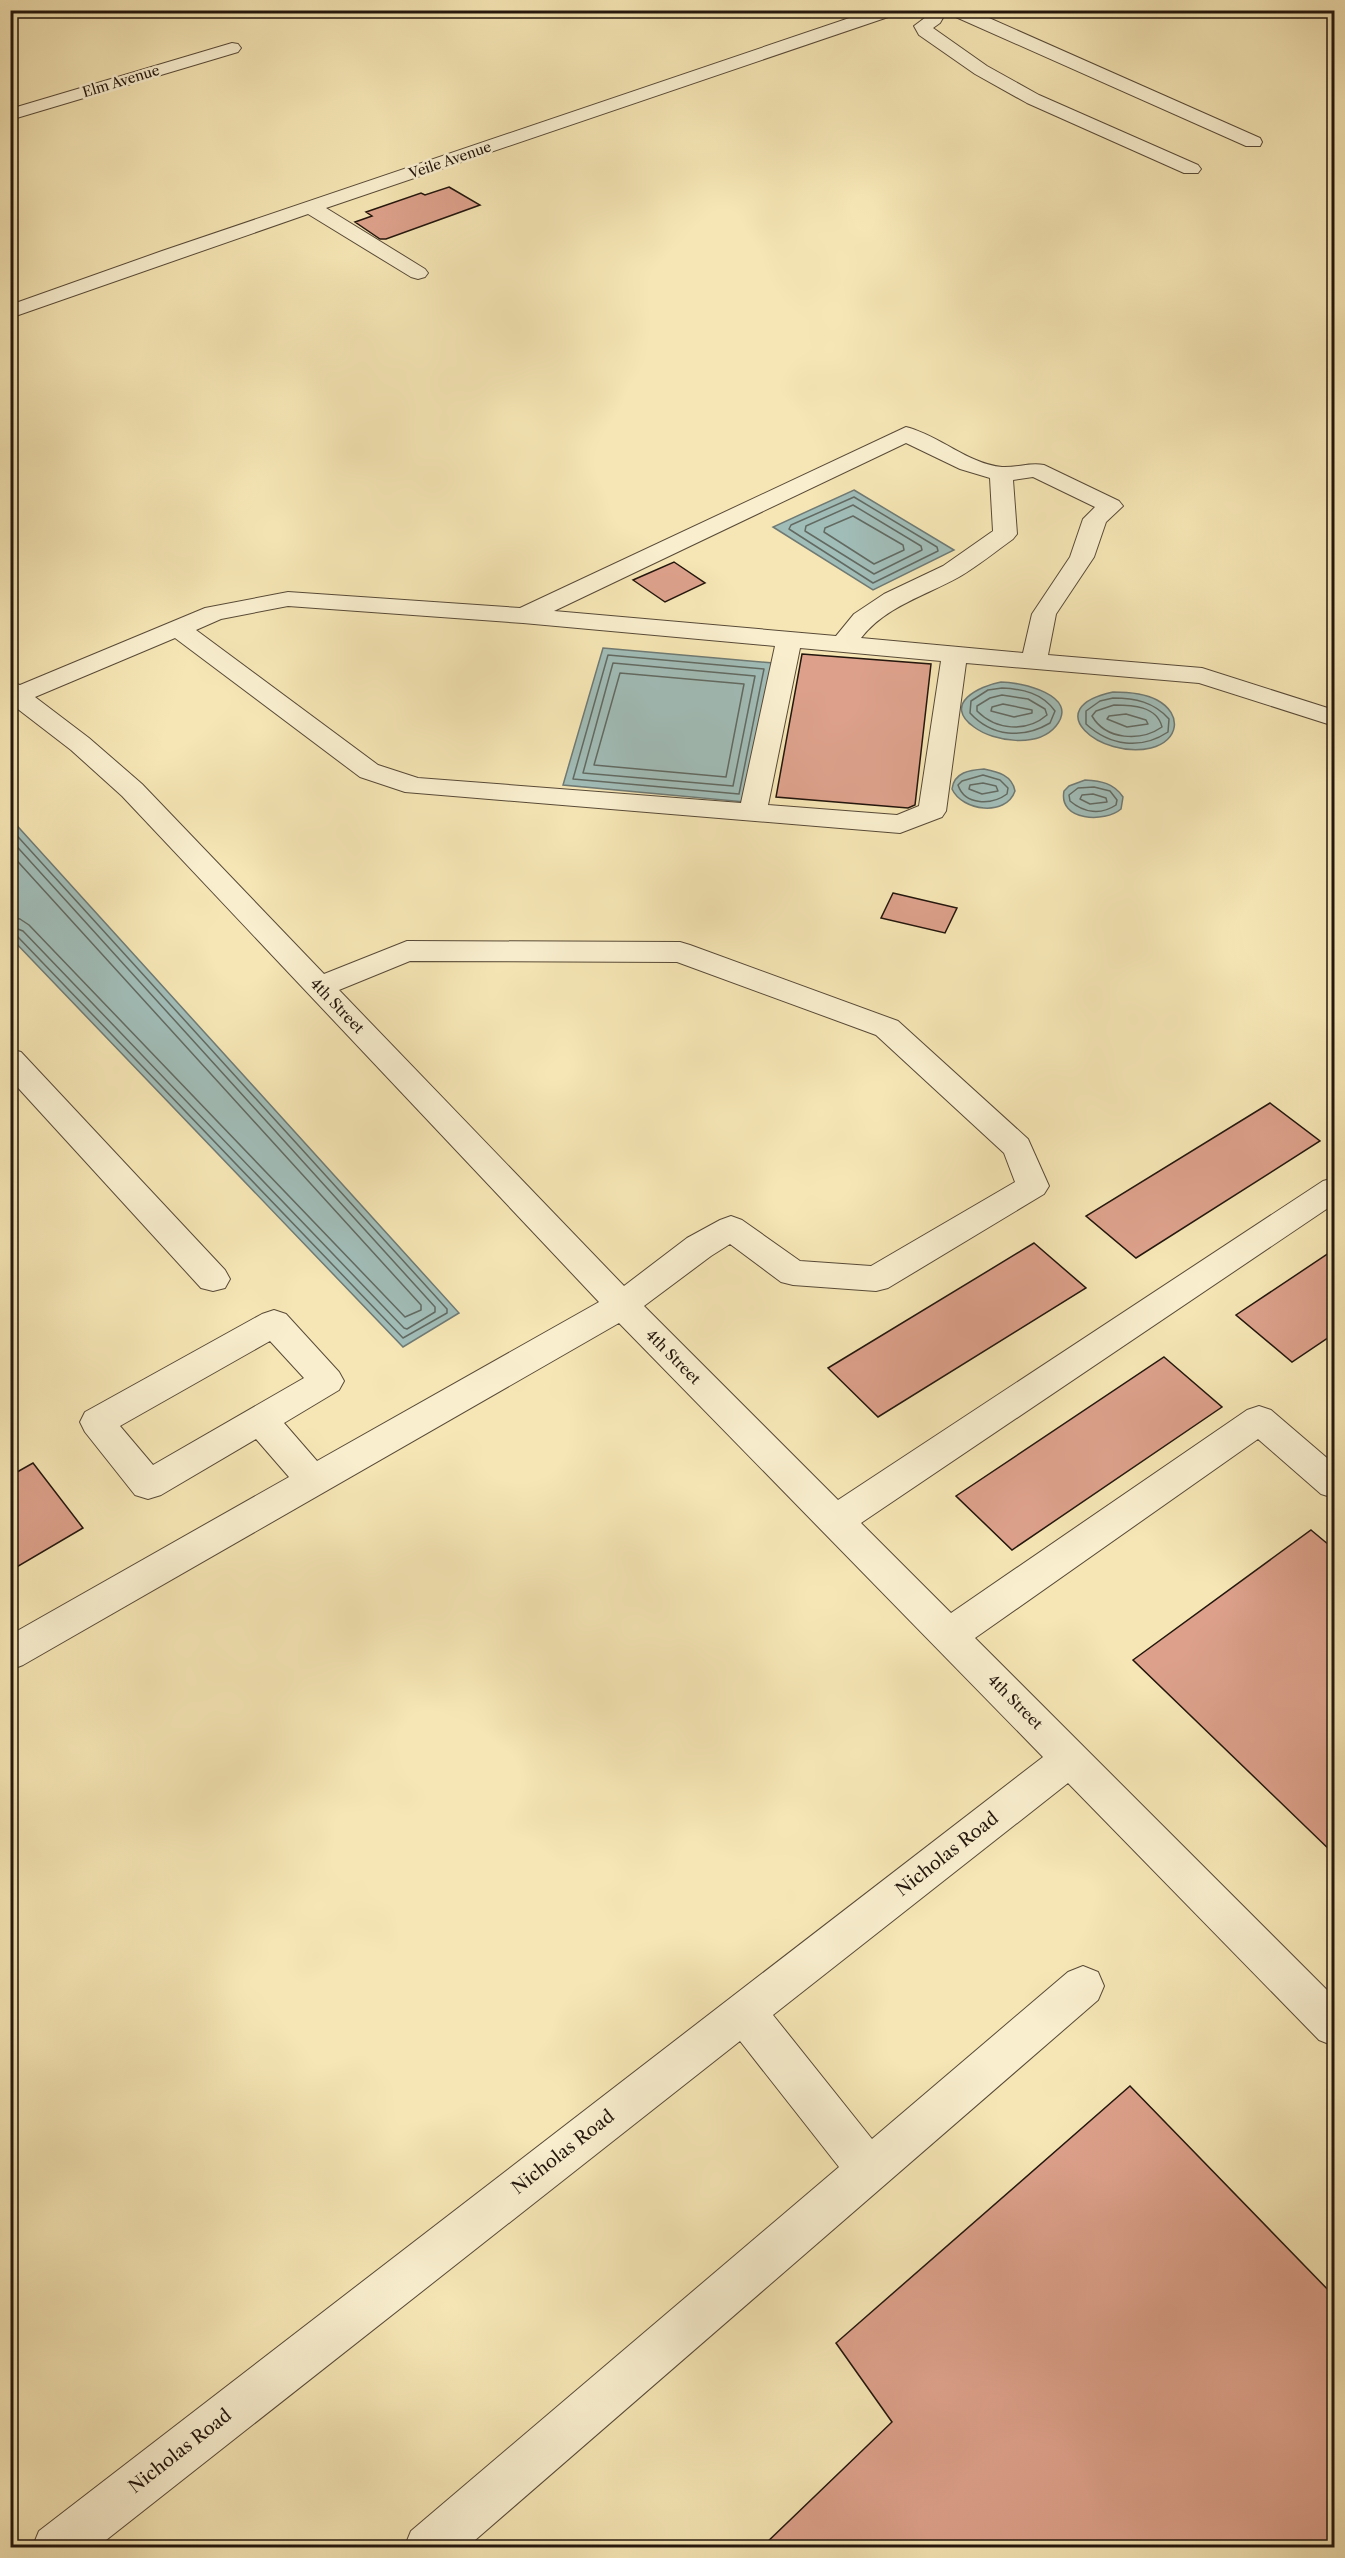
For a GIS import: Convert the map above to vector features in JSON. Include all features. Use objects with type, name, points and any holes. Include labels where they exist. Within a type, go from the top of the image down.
[{"type":"street","name":"Veile Avenue","points":[[10,312],[310,207],[891,10]]},
{"type":"street","points":[[928,10],[935,16],[923,26],[925,31],[981,70],[1033,99],[1191,169]]},
{"type":"street","points":[[955,10],[1253,142]]},
{"type":"street","name":"Elm Avenue","points":[[10,115],[232,48]]},
{"type":"street","points":[[310,207],[418,273]]},
{"type":"street","points":[[523,616],[906,434],[968,464],[1000,474],[1036,470],[1111,506],[1095,519],[1083,557],[1044,615],[1034,662]]},
{"type":"street","points":[[844,644],[863,619],[893,599],[952,571],[1005,534],[1000,474]]},
{"type":"street","points":[[14,693],[179,629],[214,613],[288,599],[523,616],[1202,676],[1335,718]]},
{"type":"street","points":[[179,629],[369,771],[415,786],[900,824],[932,811],[955,654]]},
{"type":"street","points":[[753,812],[789,639]]},
{"type":"street","name":"4th Street","points":[[14,693],[80,744],[132,790],[622,1305],[1335,2026]]},
{"type":"street","points":[[10,1654],[622,1305],[699,1247],[731,1228],[793,1273],[876,1279],[1033,1186],[1017,1147],[887,1028],[680,952],[406,951],[319,987]]},
{"type":"street","points":[[10,1059],[213,1279]]},
{"type":"street","points":[[837,1520],[1335,1189]]},
{"type":"street","points":[[274,1323],[327,1381],[260,1419],[148,1485],[98,1422],[274,1323]]},
{"type":"street","points":[[260,1419],[314,1482]]},
{"type":"street","points":[[948,1636],[1258,1420],[1335,1484]]},
{"type":"street","name":"Nicholas Road","points":[[56,2547],[1071,1758]]},
{"type":"street","points":[[428,2547],[1083,1986]]},
{"type":"street","points":[[744,2012],[868,2169]]},
{"type":"water","points":[[854,490],[954,550],[873,590],[773,527]]},
{"type":"water","points":[[603,648],[773,663],[745,802],[563,785]]},
{"type":"water","points":[[1001,682],[1033,688],[1055,698],[1061,706],[1062,715],[1056,726],[1038,738],[1027,740],[1004,739],[974,727],[965,719],[962,711],[967,697],[983,687]]},
{"type":"water","points":[[1113,692],[1147,696],[1165,706],[1174,719],[1172,733],[1167,740],[1151,748],[1132,750],[1113,747],[1097,740],[1085,731],[1078,720],[1080,709],[1091,699]]},
{"type":"water","points":[[984,769],[1004,775],[1011,781],[1015,791],[1003,805],[994,808],[974,806],[957,796],[952,789],[959,775]]},
{"type":"water","points":[[1085,780],[1102,782],[1116,789],[1123,797],[1121,809],[1104,816],[1075,814],[1064,801],[1064,791],[1069,786]]},
{"type":"water","points":[[11,819],[459,1313],[403,1347],[11,938]]},
{"type":"building","points":[[449,187],[480,205],[386,239],[380,239],[355,222],[372,216],[366,212],[421,193],[425,195]]},
{"type":"building","points":[[674,562],[705,583],[665,602],[633,580]]},
{"type":"building","points":[[802,654],[931,664],[915,805],[908,808],[776,797]]},
{"type":"building","points":[[893,893],[957,908],[945,933],[881,918]]},
{"type":"building","points":[[1270,1103],[1320,1141],[1136,1258],[1086,1216]]},
{"type":"building","points":[[1034,1243],[1086,1288],[878,1417],[828,1368]]},
{"type":"building","points":[[1335,1249],[1335,1333],[1292,1362],[1236,1315]]},
{"type":"building","points":[[1164,1357],[1222,1407],[1012,1550],[956,1496]]},
{"type":"building","points":[[33,1463],[83,1528],[10,1571],[10,1476]]},
{"type":"building","points":[[1311,1530],[1335,1550],[1335,1855],[1133,1660]]},
{"type":"building","points":[[1130,2086],[1335,2297],[1335,2547],[762,2547],[892,2422],[836,2343]]}]
